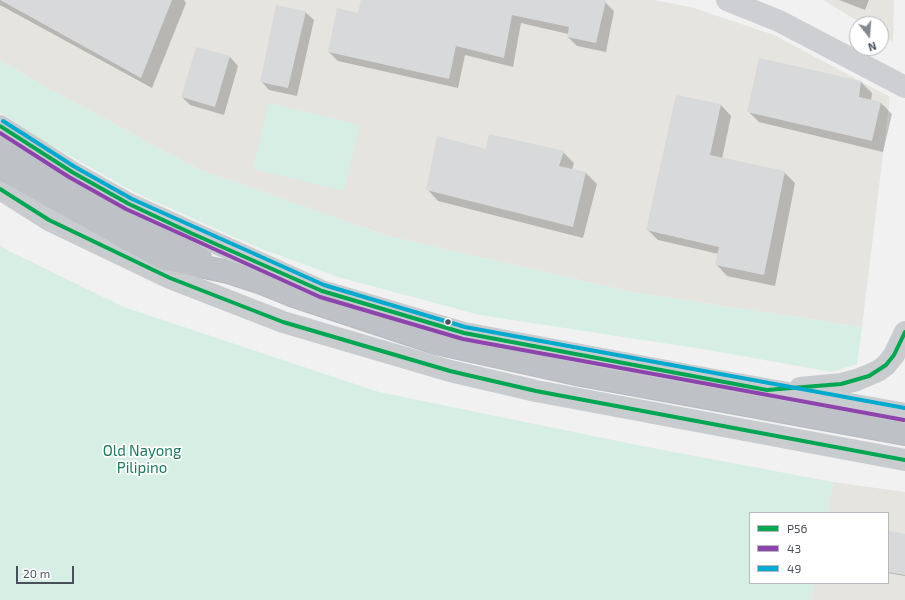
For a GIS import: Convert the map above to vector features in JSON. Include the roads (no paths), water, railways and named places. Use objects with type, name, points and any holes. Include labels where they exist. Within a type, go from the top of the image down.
[{"type":"highway","points":[[0,148],[120,217],[228,272]]},
{"type":"highway","points":[[0,168],[162,258],[228,272],[259,282],[291,295],[436,343],[581,375],[905,434]]},
{"type":"main road","points":[[0,126],[72,172],[129,204],[322,290],[464,333],[767,390],[905,414]]},
{"type":"main road","points":[[0,189],[49,220],[170,278],[283,322],[450,371],[536,391],[905,460]]},
{"type":"main road","points":[[767,390],[841,384],[869,376],[886,365],[894,354],[905,332]]},
{"type":"street","points":[[727,0],[780,21],[905,87]]},
{"type":"park label","name":"Old Nayong Pilipino","points":[[142,460]]}]
